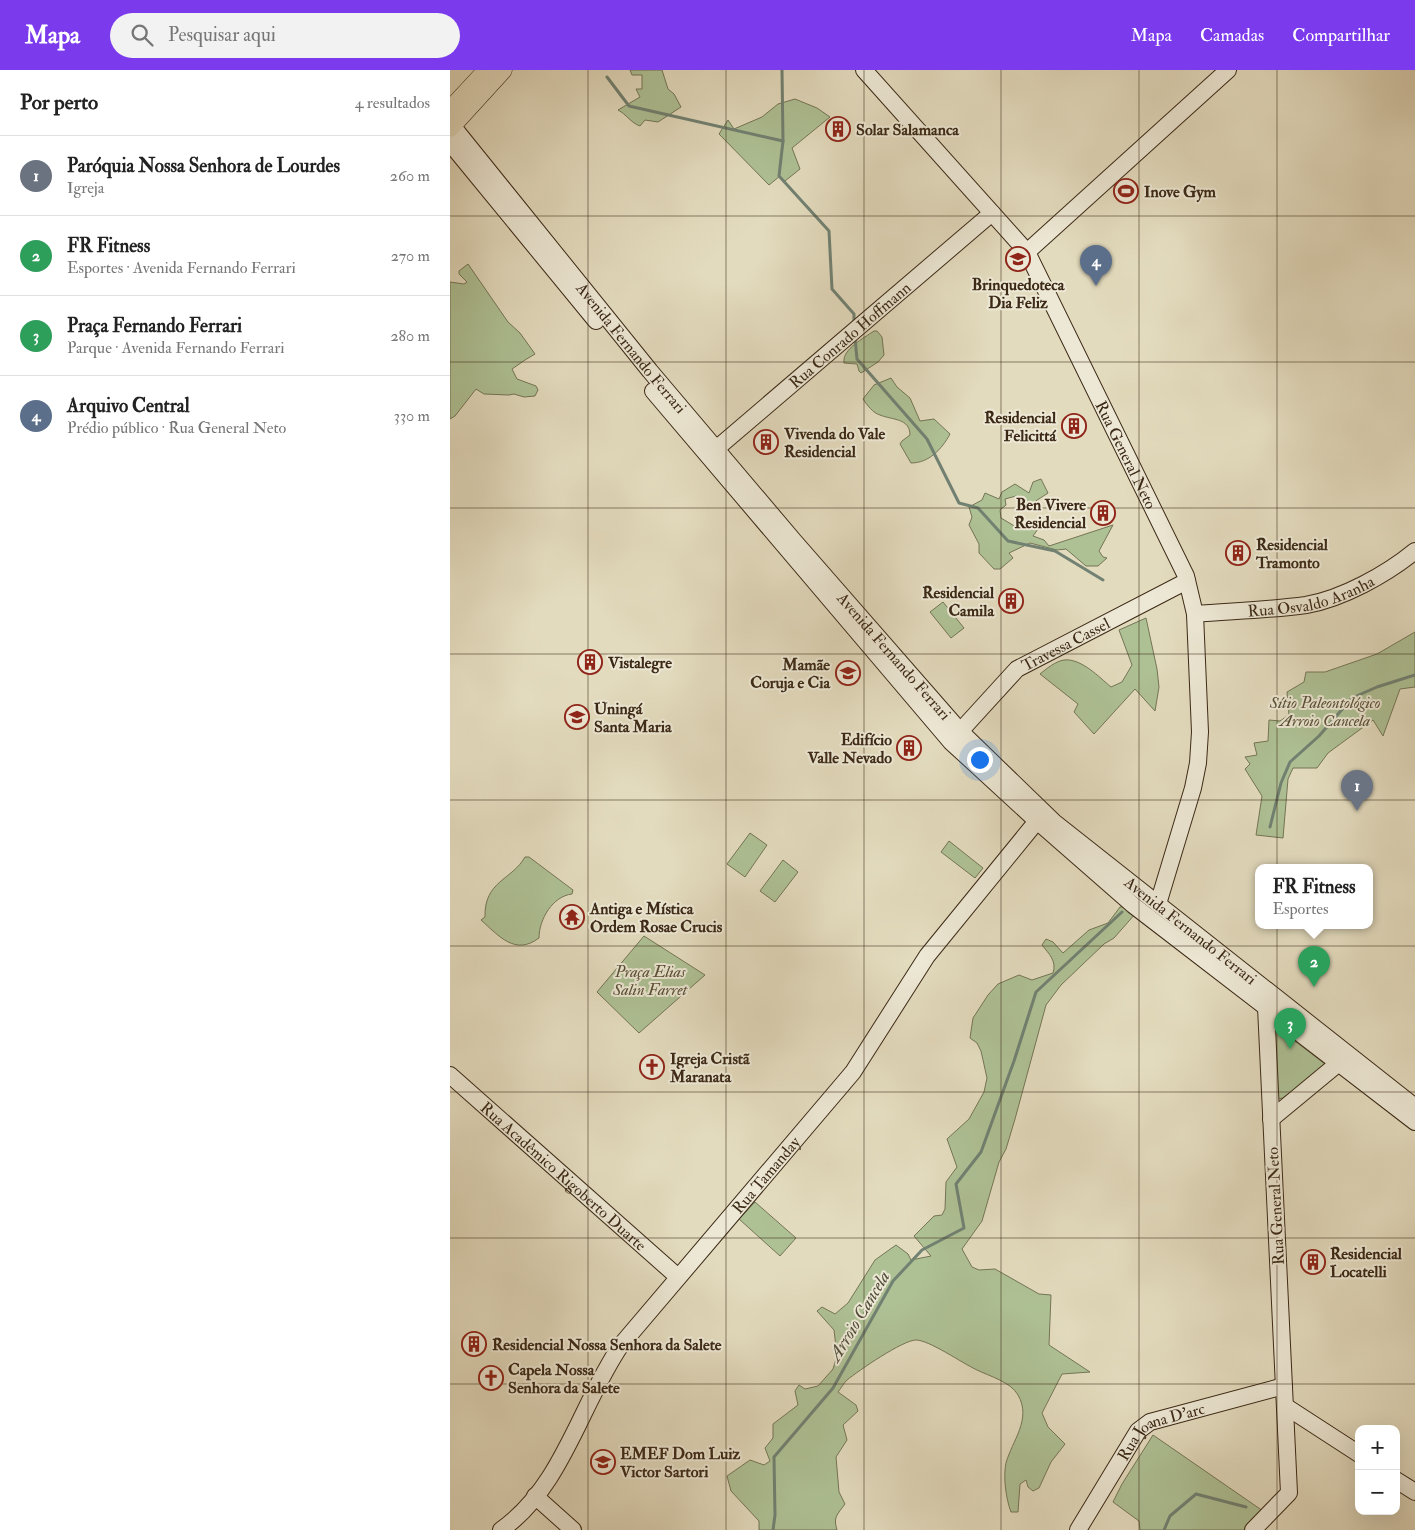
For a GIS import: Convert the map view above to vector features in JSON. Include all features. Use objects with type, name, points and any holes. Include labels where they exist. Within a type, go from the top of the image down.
[{"type":"main road","points":[[450,126],[487,70]]},
{"type":"main road","points":[[450,126],[503,70]]},
{"type":"main road","name":"Rua General Neto","points":[[864,70],[1027,252],[1187,581],[1195,614],[1200,732],[1198,763],[1193,788],[1158,904]]},
{"type":"main road","points":[[1027,252],[1228,70]]},
{"type":"main road","name":"Avenida Fernando Ferrari","points":[[450,126],[640,358],[712,453],[794,541],[956,736],[1037,821],[1134,905],[1266,1007],[1415,1107]]},
{"type":"main road","name":"Rua Conrado Hoffmann","points":[[712,453],[992,213]]},
{"type":"main road","name":"Rua Osvaldo Aranha","points":[[1195,614],[1307,604],[1334,596],[1378,577],[1404,561],[1415,551]]},
{"type":"main road","name":"Travessa Cassel","points":[[956,736],[1017,669],[1187,581]]},
{"type":"main road","name":"Avenida Fernando Ferrari","points":[[956,736],[1054,822],[1158,904],[1415,1122]]},
{"type":"main road","name":"Rua Tamanday","points":[[501,1530],[518,1518],[552,1474],[608,1364],[621,1345],[853,1072],[927,956],[1037,821]]},
{"type":"main road","name":"Rua General Neto","points":[[1253,1530],[1290,1493],[1266,1007]]},
{"type":"main road","points":[[1271,1118],[1343,1059]]},
{"type":"main road","name":"Rua Acadêmico Rigoberto Duarte","points":[[450,1075],[678,1278]]},
{"type":"main road","name":"Rua Joana D'arc","points":[[1078,1530],[1138,1431],[1150,1422],[1284,1386]]},
{"type":"main road","points":[[1285,1406],[1355,1451]]},
{"type":"main road","points":[[1400,1483],[1415,1492]]},
{"type":"main road","points":[[535,1496],[573,1530]]},
{"type":"green space","points":[[630,70],[662,70],[668,89],[674,94],[681,107],[658,122],[645,120],[640,126],[634,123],[618,110],[640,97],[636,89],[642,89],[642,75],[632,75]]},
{"type":"green space","points":[[795,99],[817,108],[830,117],[792,148],[800,169],[785,181],[780,176],[769,185],[719,134],[728,120],[734,129],[762,117],[778,104]]},
{"type":"green space","points":[[468,264],[508,322],[520,333],[535,354],[512,369],[517,379],[536,386],[538,390],[535,396],[524,397],[514,394],[484,394],[476,389],[455,416],[450,419],[450,282],[464,284],[467,282],[459,274],[459,271]]},
{"type":"green space","points":[[877,331],[882,337],[884,355],[878,362],[861,373],[857,364],[844,363],[844,358],[854,344]]},
{"type":"green space","points":[[891,378],[897,387],[910,398],[920,421],[934,419],[950,434],[939,450],[924,461],[911,463],[900,444],[910,435],[907,425],[900,420],[877,414],[863,399],[874,385]]},
{"type":"green space","points":[[1041,479],[1048,493],[1022,510],[1023,501],[1016,496],[1005,499],[1006,505],[1000,510],[1001,518],[1016,527],[1034,525],[1038,529],[1033,536],[1044,540],[1049,546],[1113,525],[1099,551],[1103,557],[1107,558],[1098,566],[1086,566],[1066,549],[1057,550],[1030,543],[1009,553],[1013,558],[1000,569],[994,569],[979,553],[979,544],[969,525],[972,517],[969,507],[982,500],[985,493],[999,499],[1002,492],[1015,484],[1029,493],[1033,482]]},
{"type":"green space","points":[[943,602],[964,628],[951,638],[930,612]]},
{"type":"green space","points":[[1146,618],[1159,687],[1155,711],[1135,689],[1094,734],[1074,712],[1078,704],[1040,674],[1058,662],[1070,660],[1083,665],[1111,687],[1122,682],[1132,665],[1119,630]]},
{"type":"green space","name":"Sítio Paleontológico Arroio Cancela","points":[[1415,632],[1415,687],[1400,689],[1383,736],[1373,720],[1328,753],[1317,768],[1293,768],[1288,779],[1283,838],[1256,835],[1262,796],[1245,769],[1250,764],[1245,757],[1257,755],[1254,743],[1268,741],[1269,720],[1280,721],[1289,715],[1287,692],[1304,682],[1306,672],[1325,672],[1377,654]]},
{"type":"green space","points":[[750,833],[767,845],[745,877],[727,864]]},
{"type":"green space","points":[[949,841],[983,868],[975,878],[941,852]]},
{"type":"green space","points":[[525,857],[529,857],[573,890],[572,894],[559,899],[548,910],[541,923],[539,938],[522,945],[508,942],[481,920],[485,917],[486,905],[494,888],[520,865]]},
{"type":"green space","points":[[783,860],[798,872],[775,902],[760,891]]},
{"type":"green space","points":[[1128,906],[1136,913],[1114,938],[1104,944],[1061,985],[1046,1005],[1015,1119],[1006,1149],[999,1162],[982,1221],[962,1249],[972,1267],[979,1270],[995,1269],[1039,1294],[1051,1295],[1049,1345],[1090,1372],[1062,1374],[1042,1413],[1048,1427],[1065,1444],[1051,1462],[1039,1488],[1033,1491],[1028,1487],[1026,1480],[1020,1484],[1018,1512],[1011,1512],[1006,1488],[1005,1469],[1020,1430],[1023,1413],[1022,1404],[1015,1390],[937,1348],[916,1340],[891,1350],[870,1363],[847,1380],[838,1392],[856,1405],[858,1411],[843,1425],[847,1440],[836,1457],[839,1492],[845,1504],[836,1519],[837,1530],[759,1530],[759,1521],[731,1491],[727,1476],[750,1460],[764,1465],[770,1461],[765,1448],[773,1438],[773,1424],[798,1405],[795,1391],[799,1385],[805,1389],[818,1386],[833,1369],[837,1356],[834,1330],[817,1311],[822,1307],[835,1314],[848,1303],[875,1260],[896,1245],[908,1254],[911,1260],[931,1256],[914,1236],[934,1216],[942,1215],[945,1209],[946,1182],[957,1167],[947,1139],[969,1119],[984,1092],[987,1078],[981,1051],[977,1043],[970,1038],[973,1018],[988,995],[998,984],[1019,975],[1032,980],[1053,973],[1053,961],[1042,945],[1046,939],[1053,942],[1063,953],[1089,930],[1108,923],[1120,907]]},
{"type":"green space","name":"Praça Elias Salin Farret","points":[[644,936],[705,975],[639,1033],[597,992]]},
{"type":"green space","points":[[1279,1029],[1325,1064],[1323,1068],[1283,1098],[1277,1099],[1273,1034]]},
{"type":"green space","points":[[755,1202],[796,1238],[780,1256],[739,1219]]},
{"type":"green space","points":[[1153,1435],[1263,1511],[1246,1530],[1140,1530],[1139,1521],[1113,1502]]},
{"type":"waterway","points":[[782,70],[783,141]]},
{"type":"waterway","points":[[607,77],[629,106],[783,141],[779,176],[829,231],[832,289],[854,314],[854,324]]},
{"type":"waterway","points":[[855,338],[857,359],[927,439],[959,503],[978,508],[1008,541],[1055,551],[1103,580]]},
{"type":"waterway","name":"Arroio Cancela","points":[[1270,827],[1281,783],[1290,762],[1319,736],[1352,698],[1377,687],[1415,675]]},
{"type":"waterway","name":"Arroio Cancela","points":[[773,1530],[775,1515],[774,1457],[833,1388],[893,1281],[922,1250],[964,1228],[956,1184],[981,1152],[1014,1061],[1036,992],[1122,912]]},
{"type":"waterway","points":[[1164,1530],[1170,1516],[1196,1494],[1246,1507]]},
{"type":"place","name":"Solar Salamanca","points":[[838,129]]},
{"type":"place","name":"Inove Gym","points":[[1126,191]]},
{"type":"place","name":"Brinquedoteca Dia Feliz","points":[[1018,259]]},
{"type":"place","name":"Arquivo Central","points":[[1096,286]]},
{"type":"place","name":"Residencial Felicittá","points":[[1074,426]]},
{"type":"place","name":"Vivenda do Vale Residencial","points":[[766,442]]},
{"type":"place","name":"Ben Vivere Residencial","points":[[1103,513]]},
{"type":"place","name":"Residencial Tramonto","points":[[1238,553]]},
{"type":"place","name":"Residencial Camila","points":[[1011,601]]},
{"type":"place","name":"Vistalegre","points":[[590,662]]},
{"type":"place","name":"Mamãe Coruja e Cia","points":[[848,673]]},
{"type":"place","name":"Uningá Santa Maria","points":[[577,717]]},
{"type":"place","name":"Edifício Valle Nevado","points":[[909,748]]},
{"type":"place","name":"Paróquia Nossa Senhora de Lourdes","points":[[1357,811]]},
{"type":"place","name":"Antiga e Mística Ordem Rosae Crucis","points":[[572,917]]},
{"type":"place","name":"FR Fitness","points":[[1314,987]]},
{"type":"place","name":"Praça Fernando Ferrari","points":[[1290,1049]]},
{"type":"place","name":"Igreja Cristã Maranata","points":[[652,1067]]},
{"type":"place","name":"Residencial Locatelli","points":[[1313,1262]]},
{"type":"place","name":"Residencial Nossa Senhora da Salete","points":[[474,1344]]},
{"type":"place","name":"Capela Nossa Senhora da Salete","points":[[491,1378]]},
{"type":"place","name":"EMEF Dom Luiz Victor Sartori","points":[[603,1462]]}]
